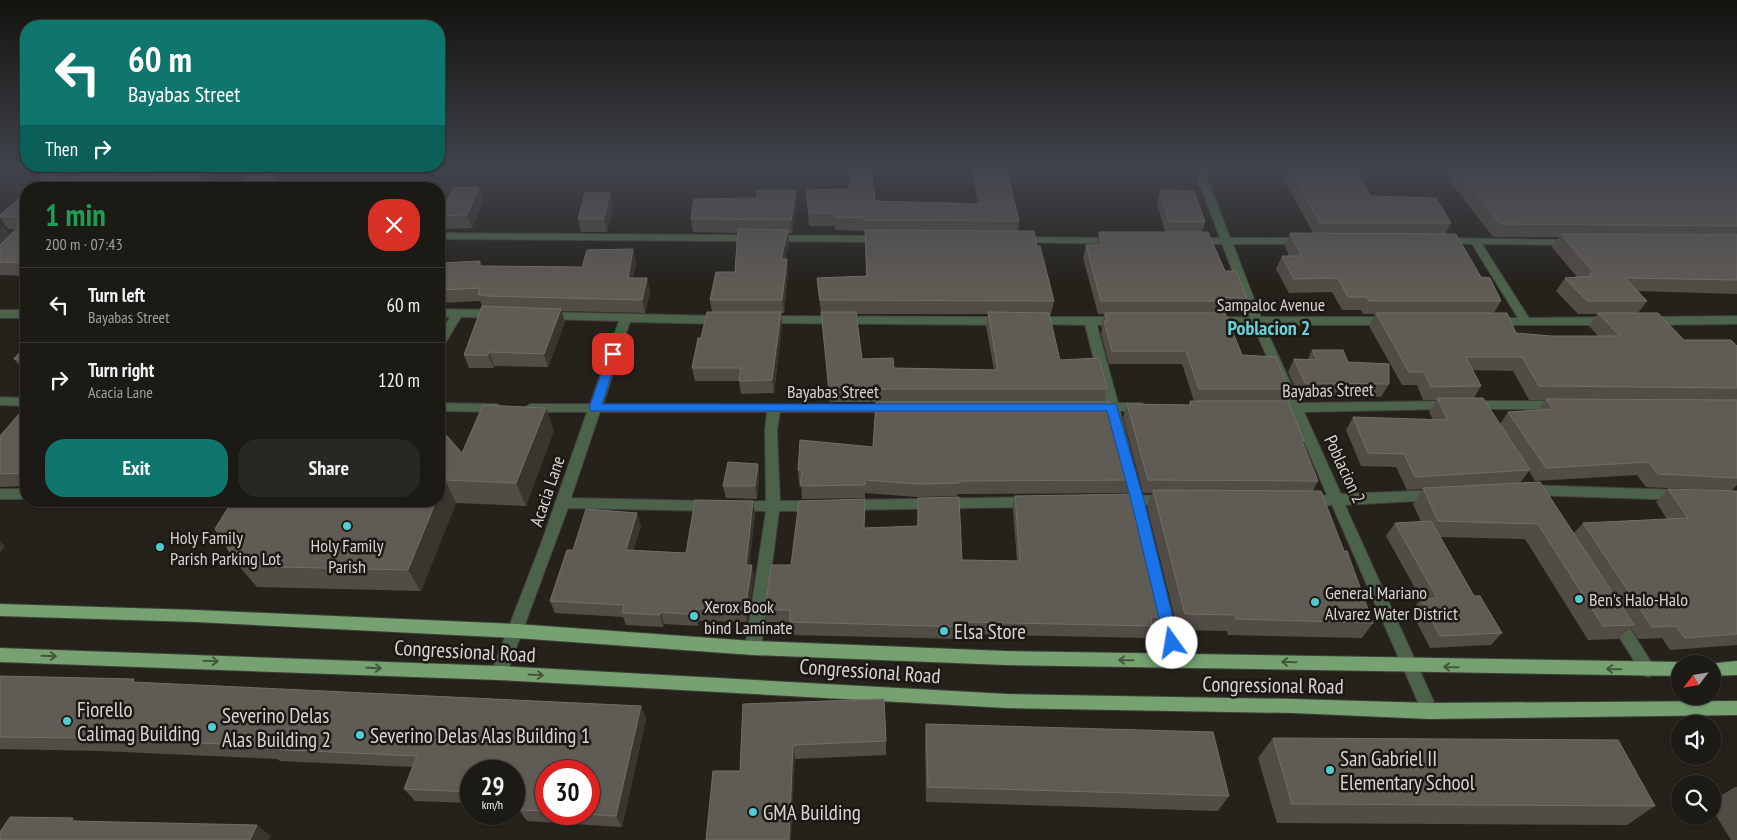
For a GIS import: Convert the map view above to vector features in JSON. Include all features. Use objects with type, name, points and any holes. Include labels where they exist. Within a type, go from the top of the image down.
[{"type":"main road","name":"Congressional Road","points":[[0,610],[206,616],[516,631],[753,648],[1005,658],[1671,669]]},
{"type":"main road","name":"Congressional Road","points":[[0,655],[499,673],[1007,701],[1284,706],[1430,712],[1737,708]]},
{"type":"main road","points":[[1721,669],[1737,668]]},
{"type":"street","name":"Poblacion 2","points":[[1214,206],[1257,321],[1294,408],[1338,501],[1430,712]]},
{"type":"street","points":[[445,236],[888,239]]},
{"type":"street","points":[[1008,240],[1118,241]]},
{"type":"street","points":[[1188,241],[1317,241]]},
{"type":"street","points":[[1435,241],[1582,242]]},
{"type":"street","points":[[1475,241],[1526,322]]},
{"type":"street","points":[[445,313],[507,315]]},
{"type":"street","points":[[445,334],[458,313]]},
{"type":"street","points":[[0,314],[20,314]]},
{"type":"street","points":[[537,316],[731,320]]},
{"type":"street","name":"Acacia Lane","points":[[499,673],[563,503],[625,319]]},
{"type":"street","points":[[750,320],[1129,321]]},
{"type":"street","points":[[1641,321],[1737,320]]},
{"type":"street","points":[[1090,321],[1137,500],[1176,660]]},
{"type":"street","name":"Sampaloc Avenue","points":[[1198,321],[1396,321]]},
{"type":"street","points":[[1486,322],[1622,321]]},
{"type":"street","points":[[0,401],[20,402]]},
{"type":"street","points":[[1478,405],[1488,420]]},
{"type":"street","name":"Bayabas Street","points":[[1266,408],[1478,405],[1568,406]]},
{"type":"street","name":"Bayabas Street","points":[[445,407],[903,408]]},
{"type":"street","points":[[1082,407],[1150,407]]},
{"type":"street","points":[[753,648],[773,507],[771,430],[774,409]]},
{"type":"street","points":[[1523,474],[1543,506]]},
{"type":"street","points":[[1513,491],[1533,490],[1698,496]]},
{"type":"street","points":[[0,494],[20,494]]},
{"type":"street","points":[[1290,501],[1338,501],[1445,495]]},
{"type":"street","points":[[1108,501],[1176,500]]},
{"type":"street","points":[[563,503],[773,507],[1039,502]]},
{"type":"street","points":[[1606,604],[1648,670]]},
{"type":"building","points":[[10,206],[20,206],[20,263],[0,262],[0,245],[18,227],[17,217],[0,215]]},
{"type":"building","points":[[445,206],[471,206],[467,215],[445,216]]},
{"type":"building","points":[[581,206],[607,206],[604,219],[578,219]]},
{"type":"building","points":[[693,206],[793,206],[791,220],[691,219]]},
{"type":"building","points":[[808,206],[1015,206],[1019,221],[864,220],[864,218],[835,217],[835,213],[809,213]]},
{"type":"building","points":[[1165,206],[1199,206],[1205,222],[1169,222]]},
{"type":"building","points":[[1311,206],[1441,206],[1451,223],[1320,223]]},
{"type":"building","points":[[1486,206],[1737,206],[1737,226],[1500,224]]},
{"type":"building","points":[[738,229],[788,230],[781,259],[787,259],[782,300],[710,300],[716,272],[735,272]]},
{"type":"building","points":[[865,230],[1034,231],[1037,246],[1040,246],[1054,301],[820,300],[817,278],[867,276]]},
{"type":"building","points":[[1099,232],[1208,232],[1225,271],[1236,271],[1247,298],[1219,297],[1220,301],[1101,301],[1086,245],[1102,245]]},
{"type":"building","points":[[1290,233],[1456,234],[1481,277],[1490,278],[1501,301],[1369,301],[1367,297],[1348,297],[1338,278],[1294,279],[1282,256],[1301,256]]},
{"type":"building","points":[[1561,234],[1737,235],[1737,280],[1625,278],[1647,301],[1587,301],[1565,278],[1592,276],[1590,274],[1594,273]]},
{"type":"building","points":[[633,249],[628,278],[647,278],[642,300],[486,296],[478,294],[480,288],[445,290],[445,263],[480,261],[479,266],[582,267],[587,250]]},
{"type":"building","points":[[482,306],[561,309],[544,354],[489,352],[488,355],[464,355]]},
{"type":"building","points":[[707,312],[781,312],[772,380],[739,381],[741,368],[692,368],[698,338],[701,338]]},
{"type":"building","points":[[821,312],[856,312],[862,359],[893,358],[894,368],[998,370],[988,312],[1049,313],[1060,360],[1099,358],[1107,389],[829,389]]},
{"type":"building","points":[[1105,313],[1225,313],[1242,355],[1276,357],[1289,389],[1199,389],[1186,351],[1112,351],[1104,321],[1107,321]]},
{"type":"building","points":[[1376,313],[1507,313],[1516,333],[1551,336],[1620,336],[1598,313],[1658,313],[1684,340],[1731,340],[1737,346],[1737,388],[1539,386],[1522,357],[1466,357],[1481,386],[1431,387],[1424,372],[1409,372]]},
{"type":"building","points":[[1312,350],[1343,350],[1348,362],[1389,364],[1389,384],[1305,383],[1294,359],[1317,360]]},
{"type":"building","points":[[20,352],[20,359],[14,359]]},
{"type":"building","points":[[1437,398],[1483,398],[1530,470],[1415,477],[1404,454],[1368,453],[1353,417],[1448,420]]},
{"type":"building","points":[[1546,399],[1737,400],[1737,478],[1658,474],[1649,462],[1546,468],[1508,412],[1553,409]]},
{"type":"building","points":[[1190,401],[1288,401],[1318,481],[1148,480],[1127,404],[1191,405]]},
{"type":"building","points":[[876,402],[1110,402],[1131,480],[959,481],[959,483],[918,484],[865,480],[865,485],[800,486],[802,471],[798,470],[800,440],[873,447]]},
{"type":"building","points":[[483,405],[546,408],[516,483],[445,480],[445,434],[462,453]]},
{"type":"building","points":[[20,413],[20,473],[0,474],[0,436]]},
{"type":"building","points":[[728,462],[758,464],[755,486],[723,486]]},
{"type":"building","points":[[1540,482],[1634,625],[1603,626],[1538,524],[1438,521],[1423,488]]},
{"type":"building","points":[[1668,489],[1737,491],[1737,634],[1685,638],[1676,626],[1652,627],[1583,523],[1688,518]]},
{"type":"building","points":[[1153,490],[1321,491],[1344,551],[1347,551],[1373,623],[1236,619],[1235,615],[1185,614]]},
{"type":"building","points":[[1135,494],[1164,618],[1151,617],[1152,626],[964,622],[964,627],[790,622],[790,610],[765,610],[771,565],[791,565],[799,501],[865,499],[864,528],[918,526],[918,498],[959,497],[962,560],[1020,561],[1015,496]]},
{"type":"building","points":[[695,500],[753,501],[746,565],[752,565],[745,610],[696,609],[695,615],[661,612],[660,615],[622,613],[624,605],[550,601],[567,550],[573,550],[586,509],[637,513],[626,550],[686,553]]},
{"type":"building","points":[[228,507],[434,507],[408,570],[239,566],[215,529]]},
{"type":"building","points":[[1431,521],[1474,596],[1480,596],[1502,633],[1440,636],[1421,599],[1437,598],[1395,523]]},
{"type":"building","points":[[0,676],[134,679],[133,682],[641,706],[616,816],[600,815],[600,760],[535,760],[535,811],[525,810],[525,760],[460,760],[460,792],[404,789],[417,756],[267,749],[268,746],[84,738],[0,737]]},
{"type":"building","points":[[884,699],[886,741],[793,745],[789,840],[706,840],[713,771],[740,771],[743,704]]},
{"type":"building","points":[[926,724],[1213,732],[1229,796],[928,787]]},
{"type":"building","points":[[1273,738],[1618,740],[1655,806],[1292,804]]},
{"type":"building","points":[[10,817],[73,818],[71,821],[257,825],[250,840],[0,840],[0,832]]},
{"type":"place","name":"Holy Family Parish","points":[[347,526]]},
{"type":"place","name":"Holy Family Parish Parking Lot","points":[[160,547]]},
{"type":"place","name":"Ben's Halo-Halo","points":[[1579,599]]},
{"type":"place","name":"General Mariano Alvarez Water District","points":[[1315,602]]},
{"type":"place","name":"Xerox Book bind Laminate","points":[[694,616]]},
{"type":"place","name":"Elsa Store","points":[[944,631]]},
{"type":"place","name":"Fiorello Calimag Building","points":[[67,721]]},
{"type":"place","name":"Severino Delas Alas Building 2","points":[[212,727]]},
{"type":"place","name":"Severino Delas Alas Building 1","points":[[360,735]]},
{"type":"place","name":"San Gabriel II Elementary School","points":[[1330,770]]},
{"type":"place","name":"GMA Building","points":[[753,812]]},
{"type":"district","name":"Poblacion 2","points":[[1269,328]]},
{"type":"route","points":[[613,354],[595,408],[1112,407],[1172,643]]}]
